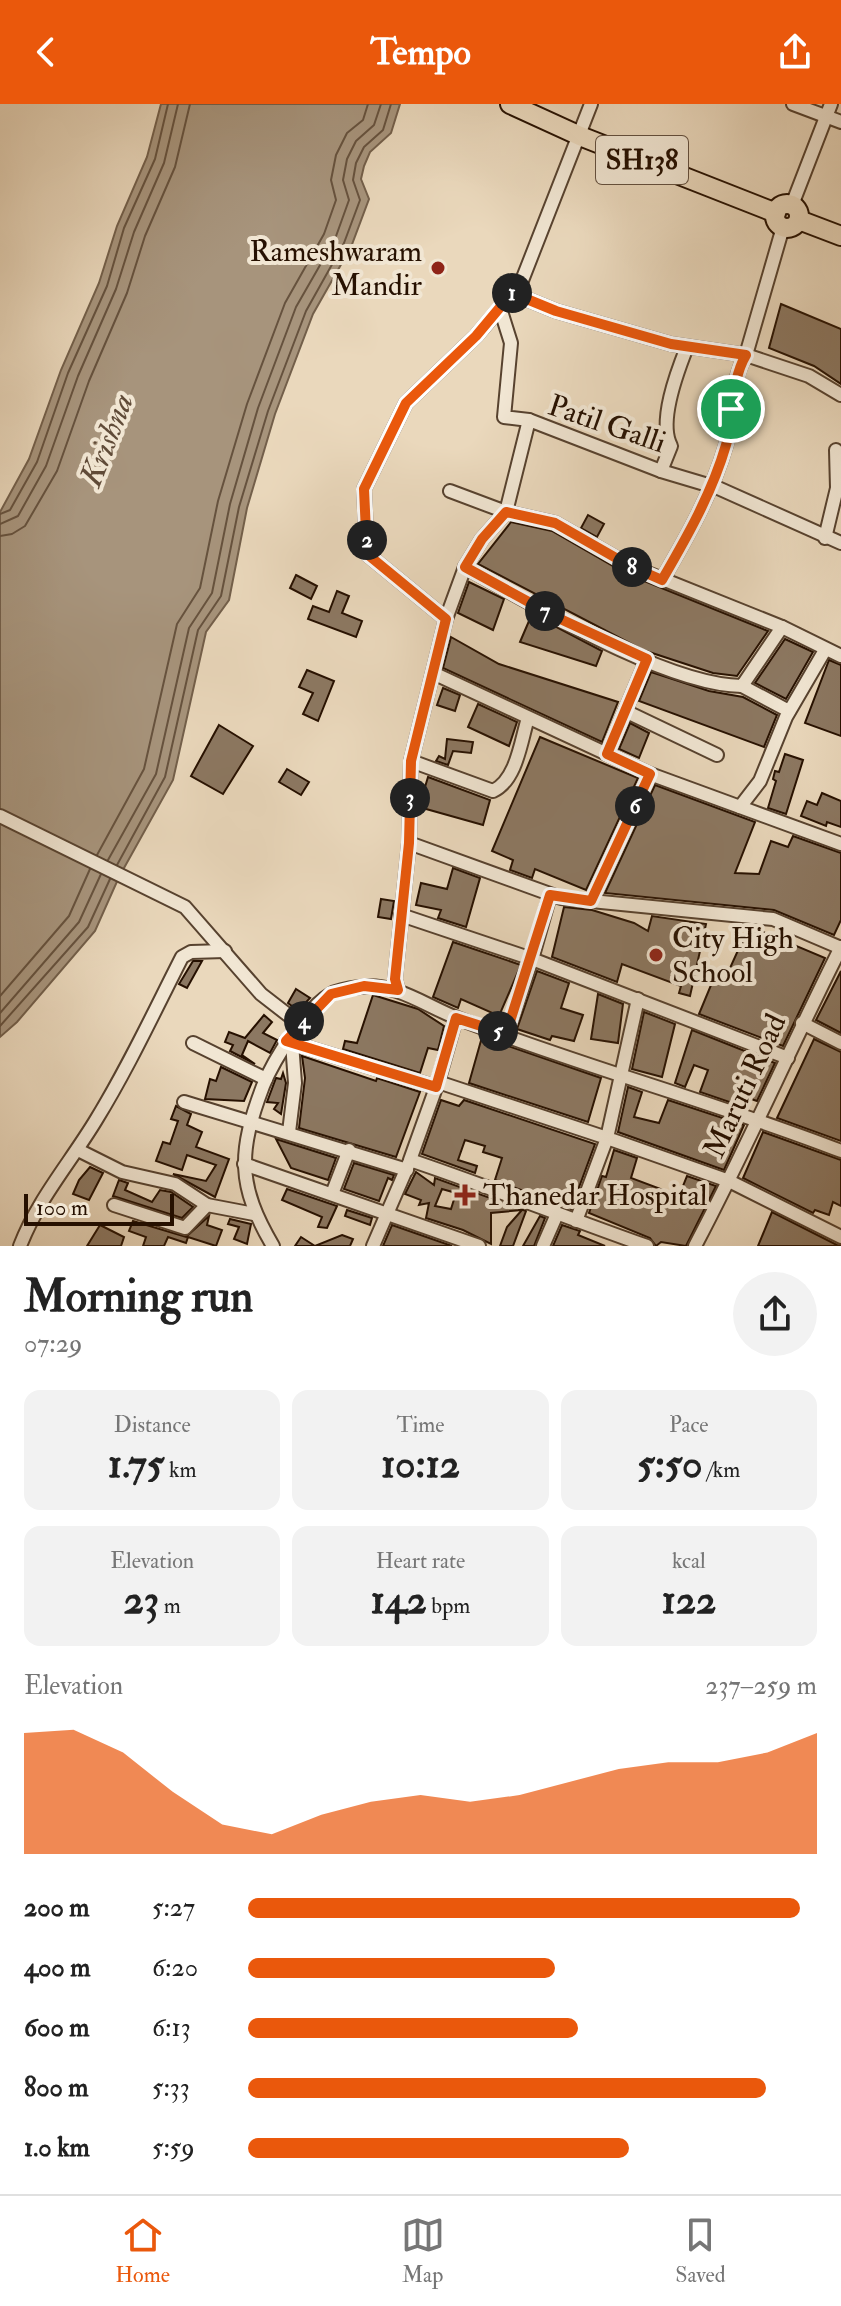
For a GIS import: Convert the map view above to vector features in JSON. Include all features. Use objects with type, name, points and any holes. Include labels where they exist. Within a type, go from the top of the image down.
[{"type":"highway","name":"SH138","points":[[510,104],[580,136],[841,236]]},
{"type":"street","points":[[446,619],[367,554],[364,489],[406,403],[476,336],[521,283],[591,104]]},
{"type":"street","points":[[793,104],[841,122]]},
{"type":"street","points":[[662,580],[699,516],[726,446],[739,367],[746,355],[787,216],[831,104]]},
{"type":"street","points":[[512,293],[556,311],[687,347],[746,355],[809,376],[841,395]]},
{"type":"street","points":[[500,308],[511,343],[504,417],[529,420]]},
{"type":"street","points":[[661,471],[671,446],[665,428],[672,407],[671,393],[687,347]]},
{"type":"street","name":"Patil Galli","points":[[506,512],[529,420],[661,471],[709,485],[841,543]]},
{"type":"street","points":[[825,538],[837,488],[836,450]]},
{"type":"street","points":[[450,491],[506,512],[555,523],[630,566],[782,627],[841,656]]},
{"type":"street","points":[[398,990],[395,979],[409,843],[411,761],[446,619],[465,567],[482,539],[506,512]]},
{"type":"street","points":[[465,567],[556,617],[647,659],[716,686],[742,686],[789,711]]},
{"type":"street","points":[[742,686],[782,627]]},
{"type":"street","points":[[740,807],[760,781],[789,711],[825,650]]},
{"type":"street","points":[[607,754],[647,659]]},
{"type":"street","points":[[433,673],[650,774],[841,844]]},
{"type":"street","points":[[625,711],[717,755]]},
{"type":"street","points":[[411,761],[493,791],[499,789],[512,769],[528,718]]},
{"type":"street","points":[[591,901],[650,774]]},
{"type":"street","points":[[0,816],[185,907],[261,994],[301,1025]]},
{"type":"street","points":[[409,843],[550,895],[773,919],[841,948]]},
{"type":"street","points":[[506,1034],[550,895]]},
{"type":"street","points":[[401,915],[532,959],[788,1058]]},
{"type":"street","name":"Maruti Road","points":[[695,1246],[760,1120],[802,1023],[841,948]]},
{"type":"street","points":[[20,1246],[34,1211],[78,1150],[124,1073],[182,957],[191,952],[225,951]]},
{"type":"street","points":[[273,1246],[254,1214],[245,1185],[244,1164],[250,1123],[266,1079],[301,1025],[331,994],[364,986],[398,990],[456,1018],[760,1120],[841,1151]]},
{"type":"street","points":[[576,1221],[607,1138],[619,1073],[638,999]]},
{"type":"street","points":[[373,1246],[408,1165],[437,1084],[456,1018]]},
{"type":"street","points":[[802,1023],[841,1043]]},
{"type":"street","points":[[289,1042],[437,1084],[729,1181],[841,1237]]},
{"type":"street","points":[[289,1042],[295,1083],[289,1132]]},
{"type":"street","points":[[193,1043],[266,1079]]},
{"type":"street","points":[[184,1102],[408,1165],[647,1246]]},
{"type":"street","points":[[78,1150],[112,1169],[175,1184],[207,1205],[254,1214]]},
{"type":"street","points":[[332,1194],[349,1150]]},
{"type":"street","points":[[244,1164],[479,1246]]},
{"type":"street","points":[[114,1205],[185,1228],[190,1227],[207,1205]]},
{"type":"street","points":[[543,1246],[557,1214]]},
{"type":"water","name":"Krishna","points":[[161,104],[400,104],[391,133],[370,152],[364,166],[361,179],[369,199],[351,247],[313,314],[275,414],[247,508],[229,600],[206,632],[173,780],[119,877],[95,931],[17,1022],[0,1037],[0,512],[29,459],[61,370],[99,283],[117,226],[147,157]]},
{"type":"building","points":[[781,304],[841,329],[841,384],[814,366],[769,348]]},
{"type":"building","points":[[588,515],[604,524],[597,537],[581,528]]},
{"type":"building","points":[[511,522],[552,531],[627,574],[768,631],[737,676],[713,673],[643,650],[478,564]]},
{"type":"building","points":[[296,575],[317,586],[311,599],[290,588]]},
{"type":"building","points":[[469,582],[504,599],[493,630],[458,613]]},
{"type":"building","points":[[337,591],[349,596],[342,613],[362,621],[356,637],[308,619],[313,606],[329,612]]},
{"type":"building","points":[[532,614],[602,651],[596,666],[520,642]]},
{"type":"building","points":[[451,637],[499,664],[618,702],[602,742],[443,668]]},
{"type":"building","points":[[785,639],[813,652],[786,699],[755,683]]},
{"type":"building","points":[[829,660],[841,665],[841,736],[805,723]]},
{"type":"building","points":[[307,670],[334,681],[318,721],[303,714],[313,693],[299,687]]},
{"type":"building","points":[[651,672],[709,691],[743,697],[777,715],[764,747],[639,701]]},
{"type":"building","points":[[443,688],[460,695],[455,711],[437,705]]},
{"type":"building","points":[[478,704],[517,722],[509,746],[468,727]]},
{"type":"building","points":[[630,723],[649,733],[639,758],[619,749]]},
{"type":"building","points":[[219,725],[253,746],[223,794],[191,776]]},
{"type":"building","points":[[540,737],[638,778],[586,890],[535,869],[532,878],[510,870],[513,860],[492,851]]},
{"type":"building","points":[[447,739],[473,742],[471,753],[453,751],[448,765],[436,761],[439,756],[445,759]]},
{"type":"building","points":[[785,754],[803,760],[786,814],[768,808],[776,781],[773,779],[775,771],[779,772]]},
{"type":"building","points":[[287,769],[309,782],[301,795],[279,782]]},
{"type":"building","points":[[428,777],[490,800],[483,825],[419,807]]},
{"type":"building","points":[[655,785],[755,822],[735,873],[759,874],[771,841],[788,847],[793,836],[841,853],[841,920],[834,935],[774,910],[605,893]]},
{"type":"building","points":[[822,793],[841,801],[841,827],[827,822],[826,826],[801,816],[807,801],[817,805]]},
{"type":"building","points":[[453,868],[480,878],[466,927],[438,918],[441,910],[416,905],[421,883],[447,889]]},
{"type":"building","points":[[381,899],[394,901],[391,919],[378,917]]},
{"type":"building","points":[[564,907],[592,910],[634,923],[648,931],[652,916],[706,924],[690,996],[679,993],[681,986],[622,964],[617,982],[552,957]]},
{"type":"building","points":[[749,926],[825,958],[783,1046],[699,1014],[716,973],[726,977]]},
{"type":"building","points":[[453,942],[521,965],[499,1016],[461,999],[458,1008],[433,997]]},
{"type":"building","points":[[193,961],[202,961],[187,988],[179,984]]},
{"type":"building","points":[[537,971],[569,983],[561,1008],[583,1015],[574,1041],[552,1036],[550,1040],[517,1029]]},
{"type":"building","points":[[841,971],[841,1033],[816,1020]]},
{"type":"building","points":[[296,989],[310,998],[298,1011],[288,1003]]},
{"type":"building","points":[[598,994],[623,1004],[618,1043],[591,1039]]},
{"type":"building","points":[[373,995],[418,1009],[444,1026],[438,1050],[428,1048],[420,1073],[343,1049],[345,1041],[357,1043]]},
{"type":"building","points":[[644,1012],[675,1024],[662,1077],[632,1069]]},
{"type":"building","points":[[264,1015],[272,1022],[263,1033],[277,1040],[270,1053],[248,1041],[242,1055],[255,1064],[230,1051],[233,1045],[225,1042],[229,1032],[245,1038]]},
{"type":"building","points":[[692,1030],[775,1063],[757,1101],[745,1097],[741,1106],[700,1092],[708,1070],[694,1065],[685,1087],[675,1083]]},
{"type":"building","points":[[482,1037],[601,1078],[588,1122],[469,1083]]},
{"type":"building","points":[[814,1039],[841,1052],[841,1141],[777,1118]]},
{"type":"building","points":[[302,1056],[420,1092],[396,1157],[299,1128],[305,1078]]},
{"type":"building","points":[[221,1067],[252,1082],[244,1101],[205,1099],[210,1079],[216,1081]]},
{"type":"building","points":[[283,1073],[286,1083],[281,1114],[274,1109],[278,1103],[267,1102],[276,1078],[281,1079]]},
{"type":"building","points":[[628,1087],[642,1092],[634,1117],[659,1123],[668,1100],[744,1125],[724,1170],[618,1132]]},
{"type":"building","points":[[441,1100],[459,1106],[464,1100],[595,1144],[571,1209],[495,1180],[502,1158],[483,1152],[485,1146],[465,1140],[458,1160],[477,1166],[475,1173],[422,1154]]},
{"type":"building","points":[[176,1106],[191,1114],[187,1125],[202,1132],[196,1147],[229,1159],[215,1197],[173,1174],[206,1181],[216,1165],[187,1155],[182,1170],[156,1161],[163,1142],[170,1144],[178,1121],[171,1119]]},
{"type":"building","points":[[763,1132],[841,1160],[841,1206],[833,1202],[829,1215],[815,1210],[813,1213],[743,1178]]},
{"type":"building","points":[[276,1139],[336,1158],[328,1180],[291,1168]]},
{"type":"building","points":[[614,1150],[637,1158],[631,1178],[679,1196],[687,1176],[716,1186],[686,1246],[661,1242],[656,1246],[650,1238],[589,1213],[602,1176],[606,1177]]},
{"type":"building","points":[[354,1163],[394,1175],[392,1180],[388,1178],[379,1201],[344,1189]]},
{"type":"building","points":[[90,1167],[103,1173],[89,1200],[73,1194]]},
{"type":"building","points":[[416,1172],[434,1185],[435,1178],[526,1211],[513,1246],[500,1246],[507,1227],[522,1210],[491,1213],[491,1244],[463,1230],[426,1218],[429,1203],[419,1205],[421,1200],[405,1194]],"holes":[[[442,1189],[456,1193],[451,1209],[435,1206]]]},
{"type":"building","points":[[119,1180],[128,1183],[125,1190],[152,1202],[160,1190],[171,1192],[193,1207],[182,1218],[113,1196]]},
{"type":"building","points":[[287,1189],[337,1206],[327,1228],[318,1227],[322,1217],[282,1200]]},
{"type":"building","points":[[347,1210],[372,1218],[370,1225],[345,1216]]},
{"type":"building","points":[[772,1212],[837,1245],[841,1246],[758,1246]]},
{"type":"building","points":[[209,1216],[207,1225],[222,1230],[216,1246],[188,1237],[186,1243],[168,1237],[164,1246],[143,1246],[146,1237],[129,1231],[133,1221],[186,1237]]},
{"type":"building","points":[[540,1216],[545,1218],[534,1246],[523,1246]]},
{"type":"building","points":[[230,1219],[251,1224],[247,1244],[234,1239],[239,1227],[228,1224]]},
{"type":"building","points":[[100,1225],[124,1237],[121,1246],[87,1246]]},
{"type":"building","points":[[392,1225],[452,1246],[383,1246]]},
{"type":"building","points":[[562,1225],[580,1231],[578,1235],[605,1246],[553,1246]]},
{"type":"building","points":[[342,1235],[353,1239],[350,1246],[315,1246]]},
{"type":"building","points":[[301,1237],[315,1246],[295,1246]]},
{"type":"place","name":"Rameshwaram Mandir","points":[[438,268]]},
{"type":"place","name":"City High School","points":[[656,955]]},
{"type":"place","name":"Thanedar Hospital","points":[[465,1195]]},
{"type":"route","points":[[512,293],[556,311],[671,344],[746,355],[739,367],[731,409],[726,446],[699,516],[662,580],[630,566],[555,523],[506,512],[497,526],[482,539],[465,567],[556,617],[647,659],[607,754],[650,774],[591,901],[550,895],[506,1034],[456,1018],[436,1087],[286,1041],[331,994],[364,986],[398,990],[395,979],[409,843],[411,761],[446,619],[380,568],[367,554],[364,489],[406,403],[476,336],[512,293]]}]
